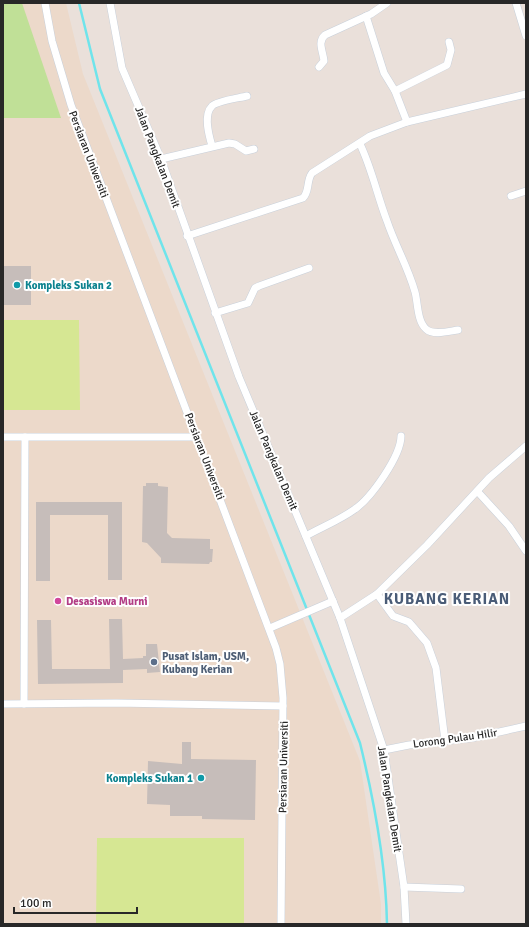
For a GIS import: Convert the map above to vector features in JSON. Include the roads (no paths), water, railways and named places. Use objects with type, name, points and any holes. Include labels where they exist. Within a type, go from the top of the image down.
[{"type":"street","name":"Persiaran Universiti","points":[[45,3],[52,41],[71,105],[270,628],[280,664],[284,706],[281,924]]},
{"type":"street","name":"Jalan Pangkalan Demit","points":[[110,3],[122,68],[161,159],[187,236],[239,377],[340,618],[384,750],[404,887],[406,924]]},
{"type":"street","points":[[319,67],[324,61],[321,38],[366,16],[387,3]]},
{"type":"street","points":[[516,3],[526,36]]},
{"type":"street","points":[[366,16],[382,67],[395,91],[407,122]]},
{"type":"street","points":[[395,91],[447,65],[451,50],[449,42]]},
{"type":"street","points":[[187,236],[303,198],[307,193],[308,181],[312,173],[360,144],[370,136],[407,122],[526,94]]},
{"type":"street","points":[[212,146],[208,131],[208,116],[211,107],[216,104],[247,96]]},
{"type":"street","points":[[161,159],[212,146],[232,143],[242,150],[254,149]]},
{"type":"street","points":[[360,144],[371,168],[387,222],[399,247],[415,292],[420,319],[426,329],[431,332],[458,330]]},
{"type":"street","points":[[512,196],[526,191]]},
{"type":"street","points":[[215,313],[248,303],[254,288],[309,268]]},
{"type":"street","points":[[306,536],[354,510],[364,502],[390,466],[398,452],[401,436]]},
{"type":"street","points":[[3,437],[197,437]]},
{"type":"street","points":[[24,704],[25,437]]},
{"type":"street","points":[[340,618],[377,594],[478,492],[489,478],[526,446]]},
{"type":"street","points":[[478,492],[508,526],[526,551]]},
{"type":"street","points":[[377,594],[393,616],[409,622],[418,630],[427,643],[436,668],[444,741]]},
{"type":"street","points":[[270,628],[332,601]]},
{"type":"street","points":[[3,704],[116,703],[284,706]]},
{"type":"street","name":"Lorong Pulau Hilir","points":[[384,750],[409,745],[472,738],[526,726]]},
{"type":"street","points":[[404,887],[461,889]]},
{"type":"waterway","points":[[79,3],[100,89],[360,743],[370,787],[382,856],[387,924]]},
{"type":"place","name":"Kompleks Sukan 2","points":[[17,285]]},
{"type":"place","name":"Desasiswa Murni","points":[[58,601]]},
{"type":"place","name":"Pusat Islam, USM, Kubang Kerian","points":[[154,662]]},
{"type":"place","name":"Kompleks Sukan 1","points":[[201,778]]},
{"type":"district","name":"KUBANG KERIAN","points":[[447,599]]}]
